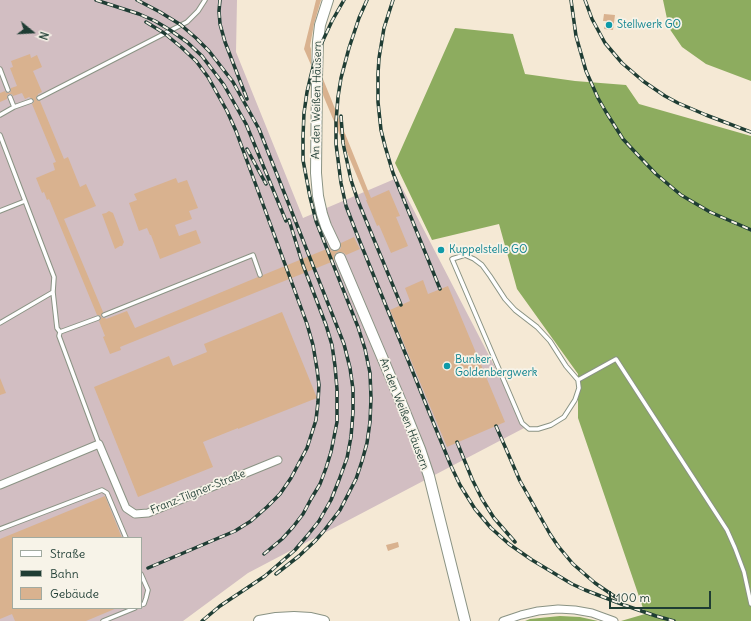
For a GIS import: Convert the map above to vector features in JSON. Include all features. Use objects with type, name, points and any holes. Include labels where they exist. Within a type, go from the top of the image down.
[{"type":"street","name":"An den Weißen Häusern","points":[[328,0],[320,25],[318,42],[316,173],[318,196],[322,214],[335,246]]},
{"type":"street","name":"An den Weißen Häusern","points":[[340,258],[420,449],[465,621]]},
{"type":"street","name":"Franz-Tilgner-Straße","points":[[100,444],[126,508],[135,514],[148,513],[278,460]]},
{"type":"street","points":[[0,485],[100,444]]},
{"type":"street","points":[[503,621],[538,611],[558,609],[575,610],[614,621]]},
{"type":"street","points":[[258,621],[294,617],[311,618],[324,621]]},
{"type":"lane","points":[[39,98],[187,22],[198,11],[205,0]]},
{"type":"lane","points":[[0,68],[8,90]]},
{"type":"lane","points":[[10,98],[14,108]]},
{"type":"lane","points":[[0,115],[31,101]]},
{"type":"lane","points":[[0,135],[54,277],[53,292],[57,328],[60,332],[59,336],[100,444]]},
{"type":"lane","points":[[1,209],[25,201]]},
{"type":"lane","points":[[465,254],[482,265],[505,300],[550,341],[566,366],[578,380],[579,388],[575,400],[564,416],[551,425],[538,429],[529,429],[522,423],[452,259],[465,254]]},
{"type":"lane","points":[[104,315],[252,255],[260,275]]},
{"type":"lane","points":[[0,322],[53,292]]},
{"type":"lane","points":[[60,332],[98,318]]},
{"type":"lane","points":[[578,380],[616,359],[727,530],[744,572],[751,604]]},
{"type":"lane","points":[[0,529],[102,490],[107,493],[126,537]]},
{"type":"lane","points":[[142,576],[148,590],[144,604],[142,605]]},
{"type":"lane","points":[[103,621],[133,609]]},
{"type":"shaded area","points":[[0,0],[237,0],[236,52],[303,218],[397,178],[526,427],[248,573],[183,621],[0,621]]},
{"type":"green space","points":[[663,0],[751,0],[751,81],[706,64],[682,47],[669,28]]},
{"type":"green space","points":[[455,28],[513,34],[525,74],[575,81],[626,85],[639,104],[751,136],[751,621],[621,621],[645,614],[578,418],[578,374],[517,289],[499,224],[432,240],[395,163]]},
{"type":"green space","points":[[560,616],[580,617],[598,621],[525,621],[530,619]]},
{"type":"building","points":[[316,0],[321,0],[314,24],[310,46],[311,65],[304,49]]},
{"type":"building","name":"Stellwerk GO","points":[[604,14],[615,15],[613,30],[604,29],[606,21],[603,21]]},
{"type":"building","points":[[30,54],[31,58],[37,55],[42,67],[33,71],[42,92],[38,94],[36,99],[40,101],[64,159],[68,157],[80,187],[86,184],[96,206],[64,219],[103,312],[101,315],[102,318],[106,319],[127,311],[135,328],[258,277],[261,278],[263,275],[329,248],[332,251],[337,251],[341,248],[341,243],[354,237],[360,249],[346,255],[338,252],[335,254],[334,261],[120,347],[121,350],[110,354],[103,337],[105,336],[99,321],[101,317],[97,315],[49,199],[47,200],[44,192],[42,193],[36,178],[55,170],[53,163],[56,162],[32,104],[34,100],[29,97],[25,99],[22,93],[13,96],[12,94],[8,94],[7,99],[0,102],[0,93],[5,91],[6,93],[10,93],[11,88],[17,86],[10,68],[13,67],[11,61]]},
{"type":"building","points":[[323,79],[371,198],[389,190],[400,216],[396,217],[408,246],[391,253],[379,225],[377,226],[323,95]]},
{"type":"building","points":[[176,178],[178,183],[187,180],[198,208],[189,211],[192,219],[175,225],[179,236],[196,230],[201,243],[160,259],[147,228],[139,231],[129,203],[137,200],[134,194]]},
{"type":"building","points":[[109,211],[113,213],[124,242],[122,246],[115,249],[102,214]]},
{"type":"building","name":"Bunker Goldenbergwerk","points":[[423,280],[428,294],[448,286],[505,422],[447,447],[390,310],[410,301],[405,288]]},
{"type":"building","points":[[282,312],[317,398],[203,442],[213,467],[138,497],[94,387],[169,356],[173,366],[207,352],[204,344]]},
{"type":"building","points":[[0,378],[6,393],[0,395]]},
{"type":"building","points":[[105,496],[122,537],[12,537],[12,609],[115,609],[86,621],[15,621],[12,614],[0,619],[0,539]]},
{"type":"building","points":[[398,542],[399,547],[388,551],[386,545]]},
{"type":"railway","points":[[96,0],[139,14],[155,21],[187,42],[202,56],[224,85],[246,124],[286,221]]},
{"type":"railway","points":[[137,0],[181,25],[209,51],[233,82],[259,129],[344,344],[353,389],[351,437],[347,458],[331,500],[319,521],[295,550],[265,576],[220,606],[202,621]]},
{"type":"railway","points":[[220,0],[220,24],[225,42],[247,99]]},
{"type":"railway","points":[[276,574],[315,541],[340,510],[356,479],[367,443],[370,422],[370,373],[365,349],[358,327],[316,221],[303,160],[304,113],[312,71],[318,51],[344,0]]},
{"type":"railway","points":[[367,0],[349,48],[341,78],[338,97],[336,144],[341,183],[346,206],[358,237],[460,485],[475,509],[491,528],[509,544],[532,560],[585,590],[624,605],[674,621]]},
{"type":"railway","points":[[393,0],[384,28],[379,58],[378,102],[381,130],[393,173],[440,289]]},
{"type":"railway","points":[[571,0],[576,36],[586,71],[598,98],[623,139],[656,174],[681,195],[710,212],[751,230]]},
{"type":"railway","points":[[585,0],[592,19],[605,43],[622,63],[643,81],[678,103],[751,132]]},
{"type":"railway","points":[[146,22],[164,33],[196,61],[208,77],[227,111],[236,131],[307,324],[313,345],[319,385],[316,420],[307,448],[291,478],[280,494],[251,521],[235,531],[148,568]]},
{"type":"railway","points":[[341,116],[343,143],[351,180],[358,201],[401,305]]},
{"type":"railway","points":[[247,149],[266,184]]},
{"type":"railway","points":[[264,554],[282,539],[293,527],[303,514],[320,484],[331,452],[337,422],[337,389],[332,345],[303,265],[289,220]]},
{"type":"railway","points":[[496,426],[520,481],[558,546],[573,564],[595,583],[617,598]]},
{"type":"railway","points":[[457,442],[482,499],[494,518],[515,542]]},
{"type":"place","name":"Stellwerk GO","points":[[609,25]]},
{"type":"place","name":"Kuppelstelle GO","points":[[441,250]]},
{"type":"place","name":"Bunker Goldenbergwerk","points":[[447,366]]}]
